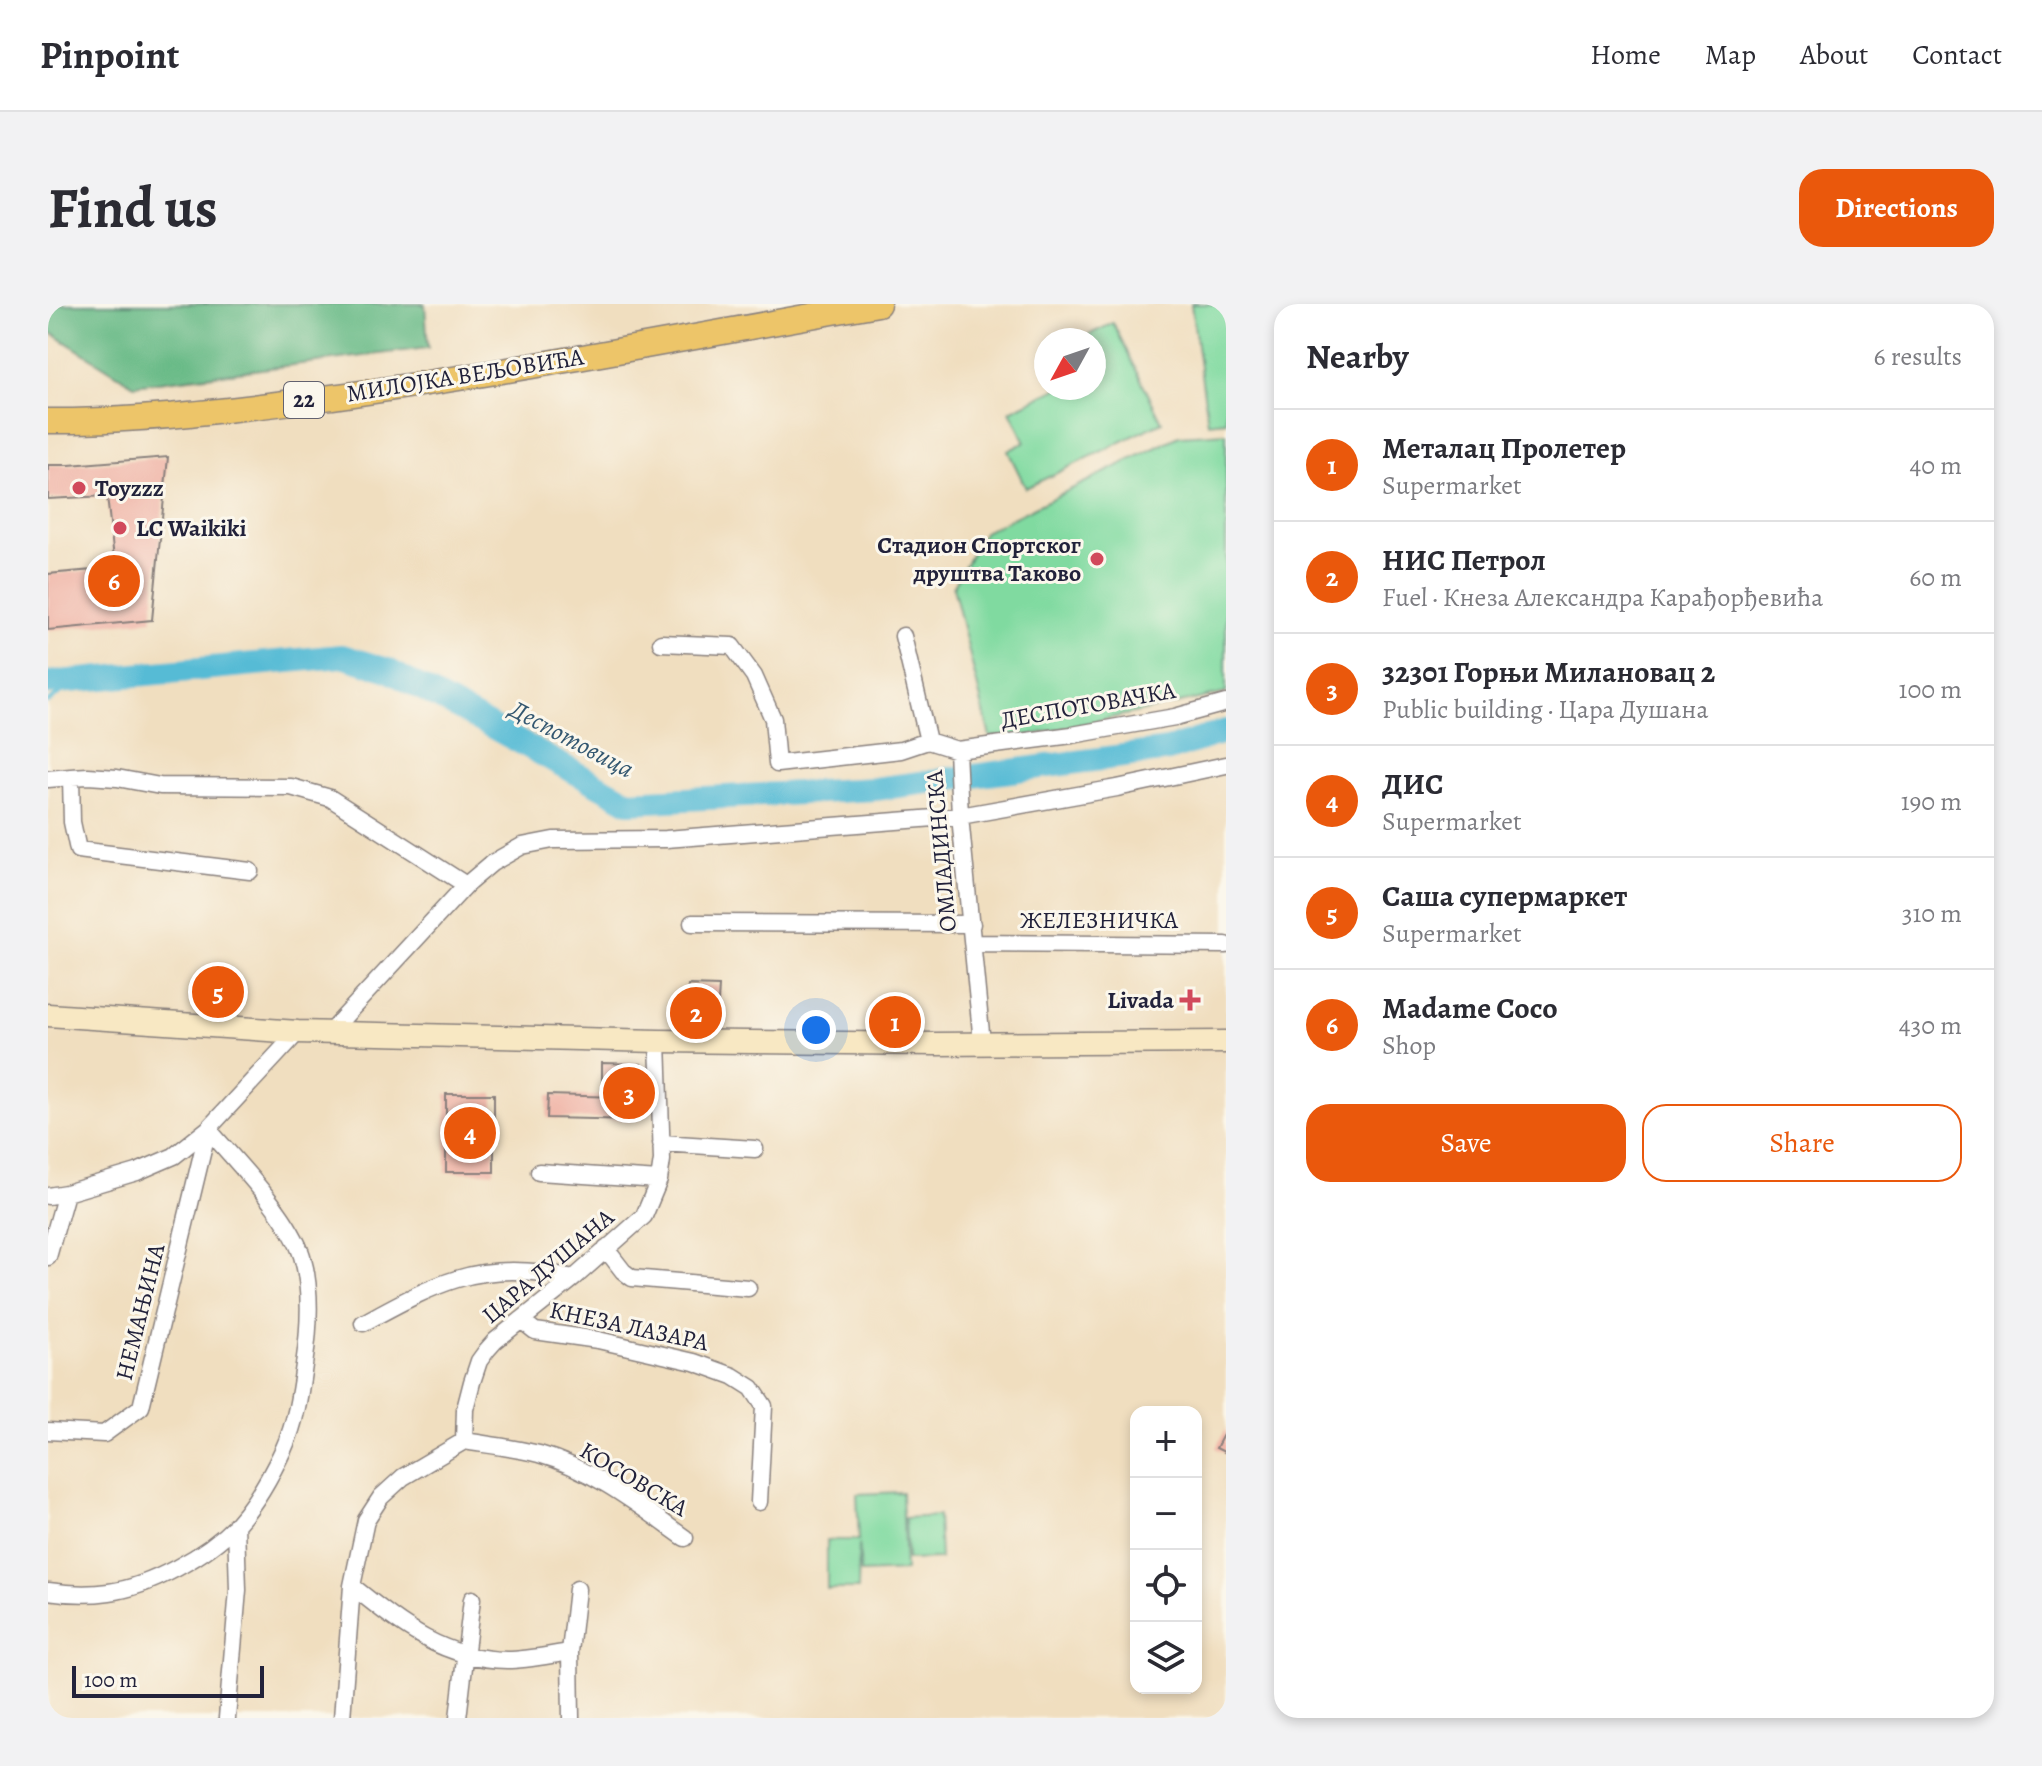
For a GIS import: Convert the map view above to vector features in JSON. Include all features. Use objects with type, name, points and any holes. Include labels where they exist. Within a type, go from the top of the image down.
[{"type":"main road","name":"МИЛОЈКА ВЕЉОВИЋА","points":[[48,421],[109,420],[270,405],[433,383],[837,308],[878,304]]},
{"type":"street","points":[[903,636],[928,741]]},
{"type":"street","name":"ОМЛАДИНСКА","points":[[661,643],[732,646],[754,676],[773,719],[777,764],[901,750],[928,741],[957,755],[982,1043]]},
{"type":"street","name":"ДЕСПОТОВАЧКА","points":[[957,755],[1175,717],[1226,703]]},
{"type":"street","points":[[330,1032],[466,885],[492,863],[522,846],[553,840],[666,839],[960,809],[1117,788],[1226,765]]},
{"type":"street","points":[[48,779],[88,776],[160,786],[291,787],[310,791],[330,798],[466,885]]},
{"type":"street","points":[[71,777],[72,822],[78,850],[250,871]]},
{"type":"street","points":[[692,923],[972,924]]},
{"type":"street","name":"ЖЕЛЕЗНИЧКА","points":[[973,943],[1226,945]]},
{"type":"street","points":[[48,1015],[298,1032],[658,1041],[1226,1042]]},
{"type":"street","points":[[48,1196],[137,1172],[174,1156],[208,1129],[298,1032]]},
{"type":"street","name":"ЦАРА ДУШАНА","points":[[464,1441],[465,1409],[472,1382],[479,1361],[495,1341],[574,1278],[644,1216],[659,1180],[662,1160],[658,1041]]},
{"type":"street","points":[[48,1591],[71,1594],[112,1592],[159,1577],[200,1555],[236,1524],[261,1491],[285,1446],[299,1401],[308,1340],[308,1296],[302,1256],[285,1222],[208,1129]]},
{"type":"street","name":"НЕМАЊИНА","points":[[48,1431],[104,1434],[141,1407],[208,1129]]},
{"type":"street","points":[[661,1143],[755,1149]]},
{"type":"street","points":[[539,1172],[659,1180]]},
{"type":"street","points":[[48,1257],[66,1193]]},
{"type":"street","points":[[606,1249],[632,1278],[748,1288]]},
{"type":"street","points":[[363,1323],[409,1298],[457,1279],[484,1273],[544,1272],[574,1278]]},
{"type":"street","name":"КНЕЗА ЛАЗАРА","points":[[521,1320],[535,1331],[598,1340],[694,1362],[733,1376],[752,1388],[764,1406],[759,1502]]},
{"type":"street","points":[[342,1718],[352,1586],[366,1520],[381,1497],[403,1477],[464,1441]]},
{"type":"street","name":"КОСОВСКА","points":[[464,1441],[538,1454],[569,1465],[625,1496],[685,1538]]},
{"type":"street","points":[[227,1718],[238,1590],[236,1524]]},
{"type":"street","points":[[352,1586],[402,1625],[465,1656],[509,1660],[570,1652]]},
{"type":"street","points":[[571,1718],[570,1652],[577,1589]]},
{"type":"street","points":[[458,1718],[472,1599]]},
{"type":"green space","points":[[48,304],[425,304],[428,348],[134,385],[48,331]]},
{"type":"green space","points":[[1191,304],[1226,304],[1226,421],[1208,423]]},
{"type":"green space","points":[[1113,323],[1162,422],[1026,488],[1008,451],[1025,442],[1010,411],[1034,399],[1106,400],[1106,328],[1103,328]]},
{"type":"green space","name":"Стадион Спортског друштва Таково","points":[[1226,433],[1226,693],[1032,735],[990,737],[953,587],[984,532],[1179,436]]},
{"type":"green space","points":[[902,1492],[905,1571],[861,1573],[859,1544],[858,1589],[827,1589],[827,1540],[859,1540],[857,1494]]},
{"type":"green space","points":[[938,1516],[940,1559],[907,1560],[905,1518]]},
{"type":"building","points":[[168,457],[152,620],[48,630],[48,574],[115,568],[107,496],[48,499],[48,465]]},
{"type":"building","points":[[209,974],[228,975],[228,1011],[209,1010]]},
{"type":"building","points":[[688,985],[719,986],[718,1002],[704,1000],[705,1031],[686,1030]]},
{"type":"building","points":[[602,1063],[641,1064],[640,1120],[547,1118],[548,1095],[618,1097],[618,1091],[602,1090]]},
{"type":"building","points":[[446,1094],[494,1094],[494,1172],[446,1172]]},
{"type":"building","points":[[1226,1429],[1226,1453],[1216,1448]]},
{"type":"waterway","name":"Деспотовица","points":[[48,683],[342,656],[388,670],[629,802],[875,789],[1168,750],[1226,731]]},
{"type":"waterway","points":[[48,702],[79,680]]},
{"type":"place","name":"Toyzzz","points":[[79,488]]},
{"type":"place","name":"LC Waikiki","points":[[120,528]]},
{"type":"place","name":"Стадион Спортског друштва Таково","points":[[1097,559]]},
{"type":"place","name":"Madame Coco","points":[[114,581]]},
{"type":"place","name":"Саша супермаркет","points":[[218,992]]},
{"type":"place","name":"Livada","points":[[1190,1000]]},
{"type":"place","name":"НИС Петрол","points":[[696,1013]]},
{"type":"place","name":"Металац Пролетер","points":[[895,1022]]},
{"type":"place","name":"32301 Горњи Милановац 2","points":[[629,1093]]},
{"type":"place","name":"ДИС","points":[[470,1133]]}]
